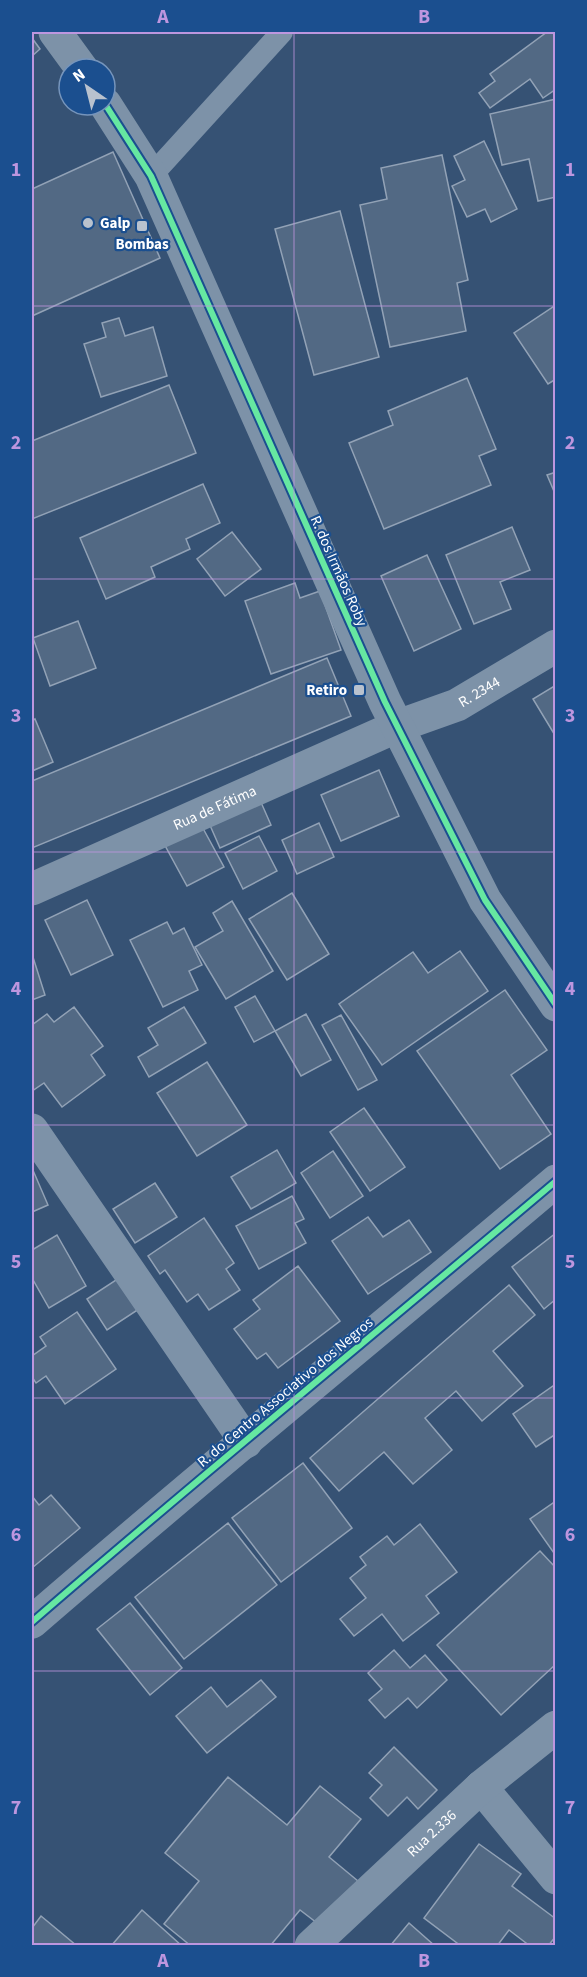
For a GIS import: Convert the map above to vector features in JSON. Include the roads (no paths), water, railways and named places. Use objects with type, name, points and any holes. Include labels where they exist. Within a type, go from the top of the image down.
[{"type":"street","points":[[55,32],[73,57]]},
{"type":"street","name":"R. dos Irmãos Roby","points":[[113,117],[151,176],[348,622],[398,726],[485,900],[555,1005]]},
{"type":"street","name":"R. 2344","points":[[398,726],[458,705],[555,646]]},
{"type":"street","name":"Rua de Fátima","points":[[32,889],[398,726]]},
{"type":"street","points":[[32,1130],[246,1442]]},
{"type":"street","name":"R. do Centro Associativo dos Negros","points":[[32,1622],[179,1494],[246,1442],[555,1181]]},
{"type":"street","name":"Rua 2.336","points":[[311,1946],[481,1788],[555,1727]]},
{"type":"street","points":[[481,1788],[555,1878]]},
{"type":"lane","points":[[151,176],[282,32]]},
{"type":"place","name":"Galp","points":[[88,223]]},
{"type":"place","name":"Bombas","points":[[142,226]]},
{"type":"place","name":"Retiro","points":[[359,690]]}]
